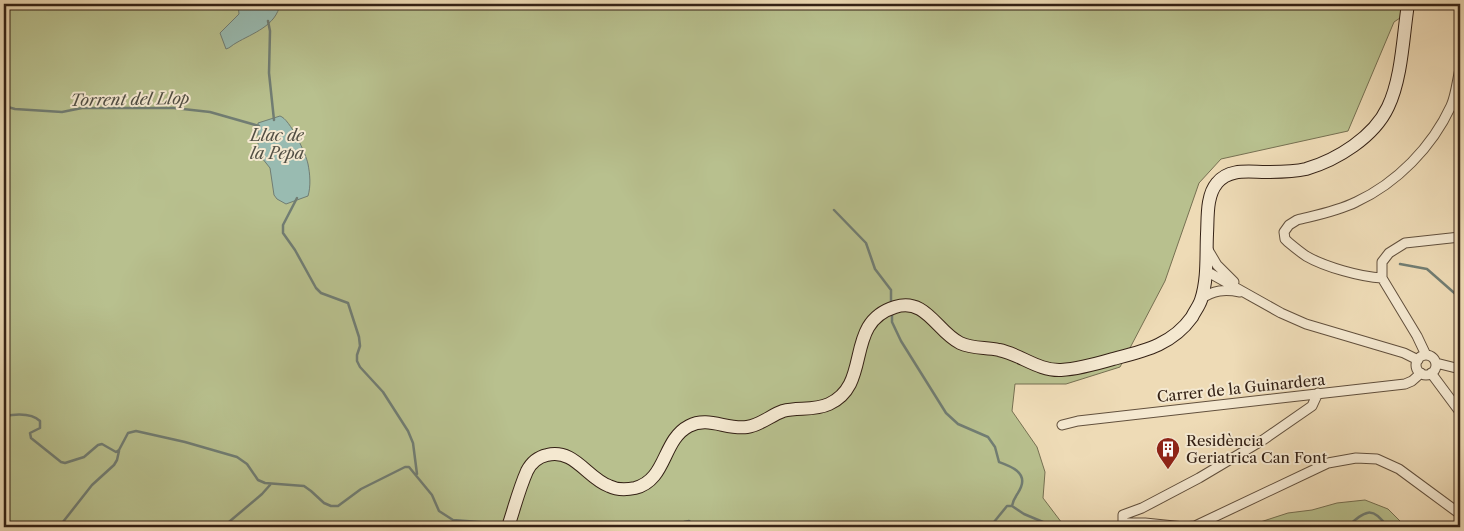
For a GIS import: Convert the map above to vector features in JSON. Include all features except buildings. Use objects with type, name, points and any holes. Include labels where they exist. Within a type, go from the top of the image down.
[{"type":"street","points":[[508,527],[528,470],[536,460],[545,455],[564,455],[574,460],[591,475],[608,486],[621,489],[637,487],[653,478],[678,435],[694,424],[709,422],[734,427],[749,427],[783,411],[828,405],[844,394],[850,386],[854,378],[865,332],[872,320],[896,306],[911,306],[924,311],[948,335],[964,345],[972,348],[1000,350],[1038,366],[1056,370],[1088,365],[1157,346],[1171,338],[1194,314],[1202,299],[1206,271],[1210,200],[1213,189],[1226,175],[1239,172],[1285,172],[1306,169],[1317,165],[1354,145],[1375,126],[1388,107],[1394,92],[1408,4]]},
{"type":"street","points":[[1382,278],[1370,277],[1309,258],[1288,242],[1284,232],[1289,225],[1297,220],[1356,203],[1377,190],[1413,161],[1431,141],[1451,105],[1460,69]]},
{"type":"street","points":[[1206,271],[1281,313],[1306,324],[1404,353],[1422,357],[1433,358],[1436,368],[1431,373],[1425,375],[1417,367],[1422,357],[1417,336],[1382,278],[1381,267],[1385,257],[1399,246],[1414,242],[1460,238]]},
{"type":"street","points":[[1207,248],[1226,276],[1245,293]]},
{"type":"street","points":[[1202,299],[1208,294],[1221,290],[1245,293]]},
{"type":"street","points":[[1436,363],[1460,369]]},
{"type":"street","name":"Carrer de la Guinardera","points":[[1062,425],[1087,420],[1405,384],[1421,373]]},
{"type":"street","points":[[1431,373],[1460,412]]},
{"type":"street","points":[[1318,394],[1312,406],[1263,440],[1199,478],[1142,508],[1126,513],[1123,515],[1124,523],[1195,526],[1328,463],[1356,458],[1376,459],[1399,469],[1460,514]]},
{"type":"green space","points":[[4,4],[1421,4],[1394,22],[1348,131],[1221,159],[1199,183],[1165,281],[1120,367],[1066,384],[1015,384],[1012,411],[1037,447],[1045,472],[1043,498],[1065,527],[4,527]]},
{"type":"green space","points":[[1365,500],[1388,509],[1406,527],[1245,527],[1288,513],[1312,510],[1337,503]]},
{"type":"water","points":[[238,4],[280,4],[274,18],[263,28],[226,49],[220,33],[239,14]]},
{"type":"water","name":"Llac de la Pepa","points":[[280,116],[288,123],[301,145],[307,159],[310,176],[308,196],[286,204],[274,195],[270,168],[258,153],[258,123]]},
{"type":"waterway","points":[[268,21],[270,31],[269,73],[274,120]]},
{"type":"waterway","name":"Torrent del Llop","points":[[4,106],[15,109],[62,112],[82,108],[174,108],[210,112],[259,126]]},
{"type":"waterway","name":"Torrent del Llop","points":[[297,198],[283,225],[283,233],[295,250],[316,288],[321,293],[348,303],[359,337],[360,346],[357,361],[360,367],[383,392],[408,431],[413,443],[417,474]]},
{"type":"waterway","points":[[834,210],[866,243],[875,269],[891,290],[891,304]]},
{"type":"waterway","points":[[1400,264],[1427,269],[1460,298]]},
{"type":"waterway","points":[[892,314],[892,322],[901,341],[946,413],[958,424],[988,437],[995,447],[999,462],[1016,470],[1022,477],[1021,487],[1012,506],[1049,527]]},
{"type":"waterway","points":[[4,416],[28,415],[40,421],[40,428],[30,433],[31,438],[61,462],[65,463],[84,457],[98,445],[102,444],[116,452],[128,433],[136,431],[185,442],[237,457],[247,464],[258,480],[265,483],[304,486],[324,503],[331,506],[338,506],[361,489],[405,467],[409,467],[432,495],[439,511],[453,520],[505,524]]},
{"type":"waterway","points":[[59,527],[92,485],[114,465],[119,451]]},
{"type":"waterway","points":[[223,527],[270,485]]},
{"type":"waterway","points":[[987,527],[994,522],[1007,506],[1012,506]]},
{"type":"waterway","points":[[1347,527],[1358,517],[1368,513],[1377,515],[1387,527]]},
{"type":"waterway","points":[[674,527],[689,521],[696,527]]},
{"type":"waterway","points":[[512,526],[521,527]]},
{"type":"place","name":"Residència Geriatrica Can Font","points":[[1168,470]]}]
